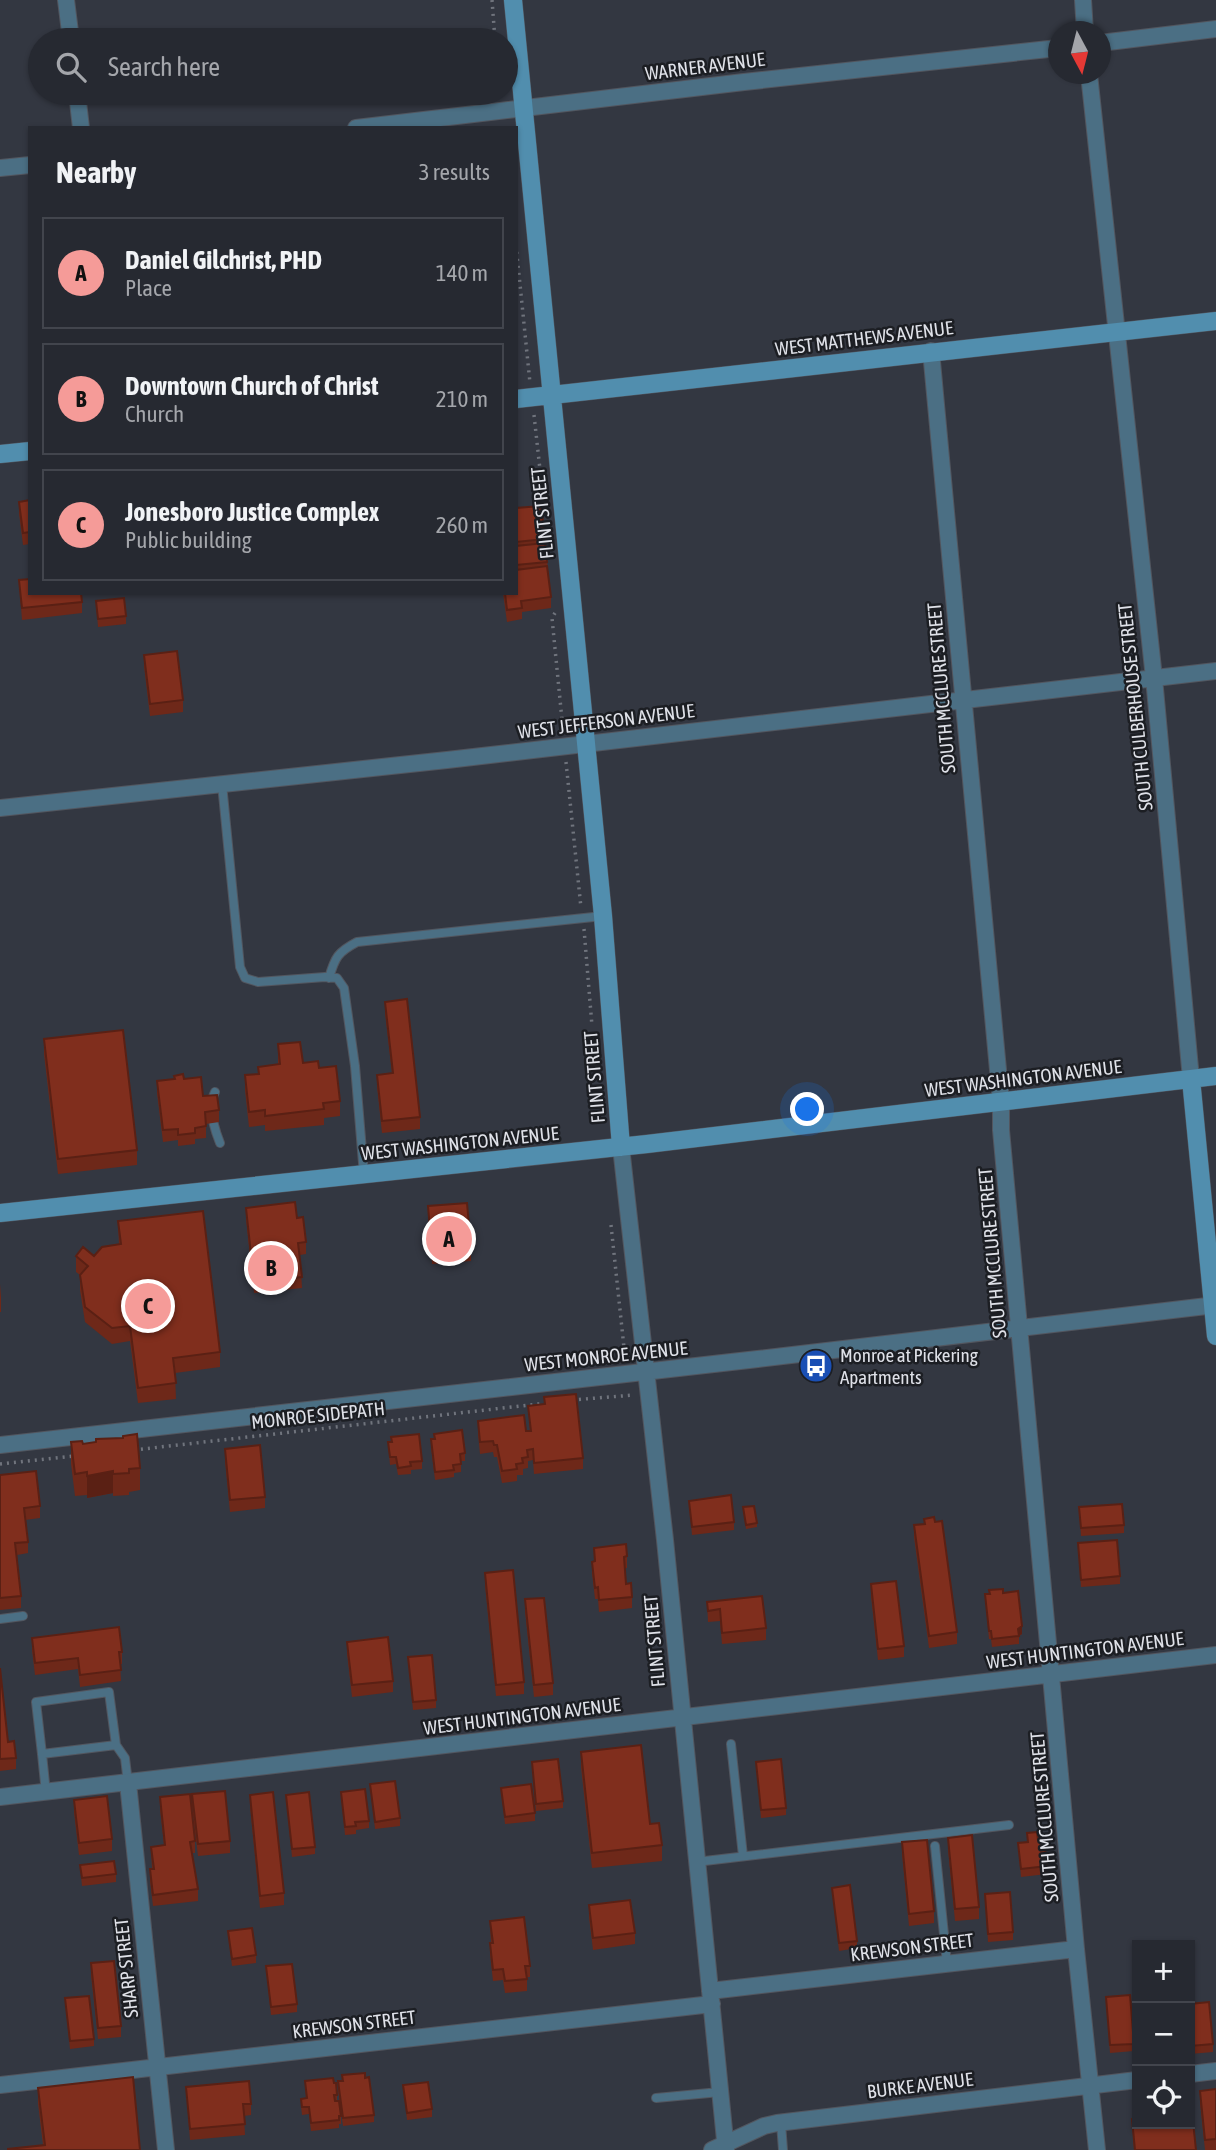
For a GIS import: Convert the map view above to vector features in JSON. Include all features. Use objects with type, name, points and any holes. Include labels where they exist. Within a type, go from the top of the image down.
[{"type":"street","points":[[66,0],[70,28]]},
{"type":"street","name":"FLINT STREET","points":[[513,0],[516,28]]},
{"type":"street","points":[[1083,0],[1084,21]]},
{"type":"street","points":[[1111,42],[1216,29]]},
{"type":"street","name":"WARNER AVENUE","points":[[374,126],[758,80],[1048,49]]},
{"type":"street","name":"FLINT STREET","points":[[518,50],[603,916],[621,1147],[648,1373],[711,1997],[720,2092],[721,2148]]},
{"type":"street","name":"SOUTH CULBERHOUSE STREET","points":[[1090,84],[1154,678],[1216,1336]]},
{"type":"street","points":[[78,105],[81,126]]},
{"type":"street","points":[[0,168],[28,165]]},
{"type":"street","name":"WEST MATTHEWS AVENUE","points":[[518,399],[1216,321]]},
{"type":"street","name":"SOUTH MCCLURE STREET","points":[[931,351],[1076,1949],[1097,2150]]},
{"type":"street","points":[[0,454],[28,451]]},
{"type":"street","name":"WEST JEFFERSON AVENUE","points":[[0,808],[585,745],[1216,671]]},
{"type":"street","name":"WEST WASHINGTON AVENUE","points":[[0,1213],[621,1147],[1216,1076]]},
{"type":"street","name":"WEST MONROE AVENUE","points":[[0,1444],[648,1373],[1214,1305]]},
{"type":"street","name":"WEST HUNTINGTON AVENUE","points":[[0,1797],[1216,1655]]},
{"type":"street","name":"SHARP STREET","points":[[128,1783],[166,2150]]},
{"type":"street","name":"KREWSON STREET","points":[[0,2085],[1076,1949]]},
{"type":"street","points":[[1195,2073],[1216,2071]]},
{"type":"street","name":"BURKE AVENUE","points":[[721,2148],[764,2126],[781,2123],[1132,2081]]},
{"type":"lane","points":[[222,784],[240,967],[245,978],[258,982],[337,978],[344,988],[355,1066],[365,1175]]},
{"type":"lane","points":[[330,978],[334,961],[341,950],[357,942],[603,916]]},
{"type":"lane","points":[[215,1091],[211,1099],[215,1130],[220,1143]]},
{"type":"lane","points":[[0,1619],[23,1616]]},
{"type":"lane","points":[[46,1793],[36,1702],[110,1692],[116,1745],[125,1758],[128,1783]]},
{"type":"lane","points":[[731,1744],[743,1856]]},
{"type":"lane","points":[[42,1754],[116,1745]]},
{"type":"lane","points":[[696,1862],[1009,1825]]},
{"type":"lane","points":[[936,1846],[947,1964]]},
{"type":"lane","points":[[656,2098],[720,2092]]},
{"type":"lane","points":[[781,2123],[783,2150]]},
{"type":"path","points":[[492,0],[494,28]]},
{"type":"path","points":[[518,264],[530,374]]},
{"type":"path","points":[[572,1400],[639,1394]]},
{"type":"path","name":"MONROE SIDEPATH","points":[[132,1450],[558,1402]]},
{"type":"path","points":[[0,1464],[79,1456]]},
{"type":"building","points":[[28,500],[28,532],[23,533],[19,502]]},
{"type":"building","points":[[541,506],[545,539],[518,542],[518,508]]},
{"type":"building","points":[[545,543],[547,562],[518,565],[518,546]]},
{"type":"building","points":[[547,566],[551,597],[521,601],[522,608],[507,610],[505,595],[518,595],[518,570]]},
{"type":"building","points":[[28,579],[28,595],[81,595],[82,602],[22,608],[19,580]]},
{"type":"building","points":[[124,598],[126,616],[98,619],[96,601]]},
{"type":"building","points":[[177,651],[183,700],[150,704],[144,655]]},
{"type":"building","points":[[407,999],[420,1117],[382,1121],[377,1075],[393,1073],[385,1002]]},
{"type":"building","points":[[123,1030],[137,1150],[58,1159],[44,1039]]},
{"type":"building","points":[[300,1042],[303,1063],[318,1061],[319,1068],[336,1066],[340,1101],[323,1103],[324,1109],[265,1116],[265,1110],[249,1112],[245,1075],[259,1074],[258,1067],[280,1064],[278,1044]]},
{"type":"building","points":[[183,1074],[184,1079],[201,1077],[203,1096],[217,1095],[219,1110],[205,1112],[206,1126],[195,1128],[195,1133],[178,1135],[178,1129],[163,1130],[157,1081],[175,1079],[174,1076]]},
{"type":"building","points":[[295,1202],[297,1218],[303,1217],[306,1242],[298,1243],[302,1277],[254,1282],[246,1208]]},
{"type":"building","points":[[467,1203],[471,1249],[432,1253],[428,1206]]},
{"type":"building","points":[[203,1211],[220,1352],[173,1358],[176,1383],[138,1388],[130,1326],[112,1328],[85,1307],[80,1275],[88,1266],[76,1256],[83,1247],[94,1256],[102,1247],[121,1244],[118,1221]]},
{"type":"building","points":[[576,1394],[583,1458],[534,1463],[533,1449],[527,1450],[528,1457],[522,1458],[523,1463],[516,1464],[517,1469],[502,1471],[497,1445],[494,1445],[493,1441],[480,1442],[478,1421],[524,1415],[526,1431],[531,1431],[528,1406],[545,1404],[544,1397]]},
{"type":"building","points":[[462,1430],[465,1453],[460,1454],[461,1464],[453,1465],[454,1470],[435,1472],[431,1439],[435,1439],[434,1434]]},
{"type":"building","points":[[137,1434],[140,1468],[129,1469],[129,1473],[113,1474],[113,1471],[87,1476],[87,1472],[75,1474],[71,1442],[82,1441],[83,1444],[96,1442],[96,1439],[123,1438]]},
{"type":"building","points":[[419,1434],[422,1461],[410,1462],[411,1466],[398,1468],[396,1457],[390,1457],[388,1442],[392,1442],[391,1437]]},
{"type":"building","points":[[260,1445],[265,1497],[230,1500],[225,1449]]},
{"type":"building","points":[[36,1471],[40,1506],[24,1508],[28,1542],[15,1543],[21,1596],[0,1598],[0,1475]]},
{"type":"building","points":[[731,1495],[734,1522],[692,1527],[689,1501]]},
{"type":"building","points":[[1122,1504],[1124,1525],[1081,1528],[1079,1507]]},
{"type":"building","points":[[754,1506],[757,1523],[746,1525],[743,1507]]},
{"type":"building","points":[[934,1517],[935,1522],[942,1521],[957,1632],[929,1636],[914,1525],[925,1524],[924,1519]]},
{"type":"building","points":[[1117,1540],[1120,1576],[1081,1580],[1078,1543]]},
{"type":"building","points":[[626,1544],[626,1584],[631,1583],[632,1597],[599,1600],[592,1562],[595,1561],[594,1548]]},
{"type":"building","points":[[513,1570],[524,1682],[496,1685],[485,1573]]},
{"type":"building","points":[[896,1581],[904,1646],[878,1649],[871,1584]]},
{"type":"building","points":[[1003,1589],[1003,1593],[1018,1591],[1022,1626],[1018,1629],[1019,1636],[992,1639],[985,1594],[990,1594],[989,1590]]},
{"type":"building","points":[[762,1596],[766,1628],[722,1633],[720,1609],[708,1611],[707,1602]]},
{"type":"building","points":[[544,1598],[553,1683],[534,1685],[525,1599]]},
{"type":"building","points":[[119,1627],[121,1670],[80,1675],[78,1658],[35,1663],[32,1638]]},
{"type":"building","points":[[388,1637],[393,1681],[352,1685],[347,1642]]},
{"type":"building","points":[[432,1655],[436,1700],[413,1702],[408,1657]]},
{"type":"building","points":[[0,1668],[8,1742],[14,1741],[16,1758],[0,1759]]},
{"type":"building","points":[[641,1745],[650,1824],[659,1823],[662,1845],[592,1853],[581,1752]]},
{"type":"building","points":[[558,1759],[563,1801],[536,1804],[532,1762]]},
{"type":"building","points":[[781,1759],[786,1808],[761,1810],[756,1762]]},
{"type":"building","points":[[395,1781],[400,1818],[375,1822],[370,1784]]},
{"type":"building","points":[[531,1784],[535,1813],[505,1817],[501,1788]]},
{"type":"building","points":[[365,1789],[369,1821],[355,1822],[356,1826],[345,1827],[341,1792]]},
{"type":"building","points":[[225,1791],[230,1841],[198,1844],[192,1794]]},
{"type":"building","points":[[273,1792],[284,1893],[260,1896],[250,1795]]},
{"type":"building","points":[[309,1792],[315,1847],[292,1849],[286,1795]]},
{"type":"building","points":[[190,1794],[195,1841],[190,1842],[198,1889],[153,1895],[151,1847],[165,1845],[160,1797]]},
{"type":"building","points":[[107,1796],[112,1839],[79,1843],[74,1800]]},
{"type":"building","points":[[1037,1832],[1038,1840],[1044,1839],[1047,1866],[1021,1869],[1018,1843],[1028,1842],[1027,1833]]},
{"type":"building","points":[[972,1835],[979,1907],[955,1909],[948,1838]]},
{"type":"building","points":[[927,1840],[934,1911],[909,1914],[902,1842]]},
{"type":"building","points":[[114,1861],[116,1874],[82,1878],[80,1865]]},
{"type":"building","points":[[850,1885],[857,1941],[839,1943],[832,1888]]},
{"type":"building","points":[[1010,1892],[1013,1932],[988,1934],[985,1894]]},
{"type":"building","points":[[630,1900],[635,1933],[593,1938],[589,1905]]},
{"type":"building","points":[[524,1917],[530,1966],[525,1966],[527,1979],[505,1981],[503,1969],[493,1970],[490,1921]]},
{"type":"building","points":[[252,1928],[256,1955],[232,1959],[228,1931]]},
{"type":"building","points":[[114,1961],[121,2026],[98,2028],[91,1963]]},
{"type":"building","points":[[292,1964],[297,2004],[271,2007],[266,1966]]},
{"type":"building","points":[[1130,1995],[1132,2044],[1110,2045],[1106,1997]]},
{"type":"building","points":[[89,1996],[94,2039],[70,2041],[65,1998]]},
{"type":"building","points":[[1209,2002],[1213,2044],[1195,2046],[1195,2003]]},
{"type":"building","points":[[365,2073],[365,2078],[369,2077],[374,2115],[343,2118],[338,2081],[343,2081],[342,2075]]},
{"type":"building","points":[[133,2077],[140,2150],[8,2150],[45,2145],[38,2088]]},
{"type":"building","points":[[333,2078],[336,2083],[335,2101],[339,2101],[341,2116],[339,2120],[311,2123],[309,2107],[302,2107],[301,2099],[307,2098],[305,2081]]},
{"type":"building","points":[[249,2081],[251,2104],[243,2104],[245,2124],[190,2129],[186,2087]]},
{"type":"building","points":[[428,2082],[432,2109],[407,2113],[403,2085]]},
{"type":"building","points":[[1216,2089],[1216,2139],[1205,2140],[1200,2091]]},
{"type":"building","points":[[1133,2129],[1194,2129],[1196,2150],[1135,2150]]},
{"type":"place","name":"Daniel Gilchrist, PHD","points":[[449,1239]]},
{"type":"place","name":"Downtown Church of Christ","points":[[271,1268]]},
{"type":"place","name":"Jonesboro Justice Complex","points":[[148,1306]]},
{"type":"place","name":"Monroe at Pickering Apartments","points":[[816,1366]]}]
